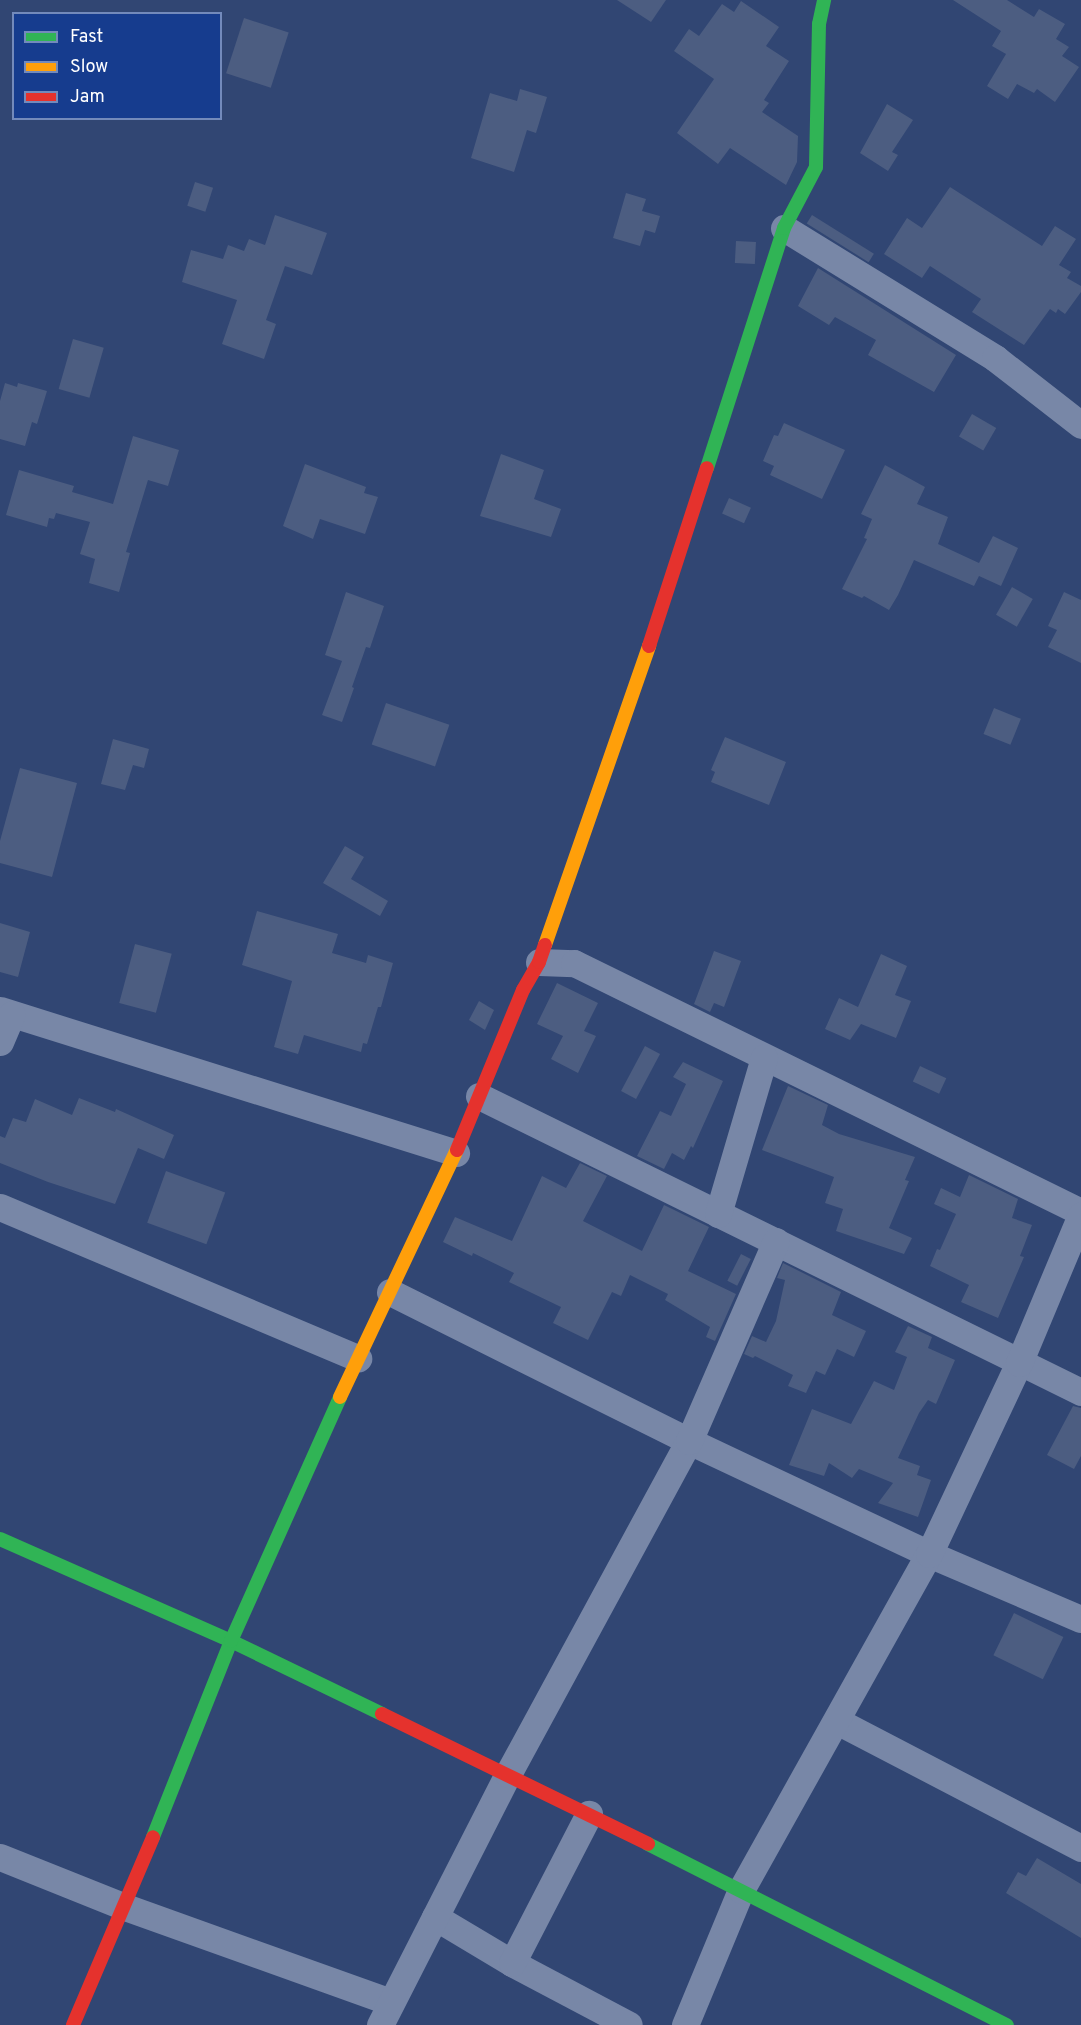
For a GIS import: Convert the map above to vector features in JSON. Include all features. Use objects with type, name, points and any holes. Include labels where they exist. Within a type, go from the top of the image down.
[{"type":"street","points":[[73,2025],[125,1907],[231,1641],[358,1358],[456,1153],[523,990],[539,962],[659,618],[784,228],[816,167],[819,24],[824,0]]},
{"type":"street","points":[[784,228],[995,358],[1081,426]]},
{"type":"street","points":[[539,962],[574,963],[1081,1213],[1019,1363],[929,1554],[741,1890],[685,2025]]},
{"type":"street","points":[[0,1042],[6,1012],[456,1153]]},
{"type":"street","points":[[718,1214],[764,1058]]},
{"type":"street","points":[[478,1096],[1081,1392]]},
{"type":"street","points":[[0,1207],[358,1358]]},
{"type":"street","points":[[0,1857],[386,2013],[508,1774],[689,1442],[776,1241]]},
{"type":"street","points":[[390,1292],[689,1442],[929,1554],[1081,1619]]},
{"type":"street","points":[[0,1539],[231,1641],[508,1774],[1007,2025]]},
{"type":"street","points":[[837,1721],[1081,1848]]},
{"type":"street","points":[[512,1963],[588,1814]]},
{"type":"street","points":[[435,1917],[512,1963],[629,2025]]},
{"type":"building","points":[[617,0],[666,0],[651,22]]},
{"type":"building","points":[[953,0],[1007,0],[1034,17],[1039,9],[1065,24],[1056,39],[1069,47],[1062,56],[1079,67],[1055,102],[1037,89],[1034,93],[1017,84],[1008,99],[987,86],[1006,54],[992,46],[1001,31]]},
{"type":"building","points":[[741,1],[779,27],[766,46],[789,61],[764,100],[769,103],[762,112],[798,136],[797,162],[786,185],[730,148],[718,164],[677,133],[714,79],[674,51],[689,29],[699,36],[722,4],[734,12]]},
{"type":"building","points":[[244,18],[289,33],[271,88],[226,73]]},
{"type":"building","points":[[520,89],[547,97],[536,133],[527,130],[514,172],[471,158],[490,93],[517,101]]},
{"type":"building","points":[[887,104],[913,120],[892,152],[898,155],[888,171],[860,153]]},
{"type":"building","points":[[195,182],[213,188],[205,212],[187,206]]},
{"type":"building","points":[[950,187],[1042,246],[1055,226],[1076,239],[1059,265],[1071,272],[1067,278],[1081,286],[1081,292],[1065,314],[1058,309],[1056,313],[1050,309],[1024,345],[972,312],[981,299],[930,266],[922,278],[884,254],[907,218],[922,228]]},
{"type":"building","points":[[626,193],[646,199],[642,211],[660,216],[655,233],[645,230],[640,246],[613,238]]},
{"type":"building","points":[[275,215],[327,233],[312,275],[285,266],[266,320],[276,324],[264,359],[222,344],[237,300],[182,282],[191,250],[223,259],[228,245],[244,251],[249,239],[265,245]]},
{"type":"building","points":[[812,215],[874,254],[869,262],[807,223]]},
{"type":"building","points":[[736,241],[756,242],[755,264],[735,263]]},
{"type":"building","points":[[818,268],[956,355],[934,392],[868,355],[876,340],[835,317],[829,325],[798,306]]},
{"type":"building","points":[[73,339],[104,348],[89,398],[59,389]]},
{"type":"building","points":[[5,383],[17,387],[18,383],[47,391],[37,424],[32,422],[25,446],[0,439],[0,401]]},
{"type":"building","points":[[972,414],[996,428],[983,451],[959,437]]},
{"type":"building","points":[[784,423],[845,450],[822,499],[770,475],[774,466],[763,461],[774,435],[778,436]]},
{"type":"building","points":[[133,436],[179,450],[168,486],[148,480],[126,552],[130,553],[119,592],[89,583],[95,559],[80,554],[90,522],[56,513],[54,519],[49,518],[47,527],[6,515],[19,470],[74,486],[72,492],[113,504]]},
{"type":"building","points":[[501,454],[544,470],[534,499],[561,509],[551,537],[480,516]]},
{"type":"building","points":[[305,464],[366,487],[364,493],[378,497],[365,534],[320,519],[313,539],[283,526]]},
{"type":"building","points":[[885,465],[925,487],[917,504],[948,517],[938,544],[979,563],[993,536],[1018,548],[1001,586],[979,576],[974,586],[914,560],[889,610],[864,596],[862,598],[842,589],[867,539],[864,538],[872,519],[861,514]]},
{"type":"building","points":[[729,498],[751,508],[744,523],[722,514]]},
{"type":"building","points":[[1012,587],[1033,599],[1017,627],[996,615]]},
{"type":"building","points":[[346,592],[384,606],[370,648],[366,647],[342,722],[322,715],[342,661],[325,655]]},
{"type":"building","points":[[1064,592],[1081,600],[1081,663],[1048,647],[1057,630],[1048,626]]},
{"type":"building","points":[[386,703],[449,725],[435,766],[372,745]]},
{"type":"building","points":[[994,708],[1021,719],[1010,745],[984,734]]},
{"type":"building","points":[[725,737],[786,762],[769,805],[711,782],[715,772],[711,770]]},
{"type":"building","points":[[113,739],[149,749],[144,768],[133,765],[125,790],[101,784]]},
{"type":"building","points":[[20,768],[77,783],[52,877],[0,863],[0,841]]},
{"type":"building","points":[[345,846],[364,857],[351,879],[388,901],[380,916],[323,883]]},
{"type":"building","points":[[257,911],[338,934],[332,953],[366,963],[368,955],[393,963],[381,1007],[378,1007],[367,1044],[363,1043],[361,1052],[304,1035],[298,1054],[274,1047],[292,981],[242,965]]},
{"type":"building","points":[[0,923],[30,932],[18,977],[0,972]]},
{"type":"building","points":[[135,944],[172,954],[156,1013],[119,1003]]},
{"type":"building","points":[[714,951],[741,961],[724,1007],[714,1003],[710,1012],[694,1004]]},
{"type":"building","points":[[881,954],[907,966],[895,995],[911,1001],[896,1038],[861,1024],[850,1040],[825,1029],[839,998],[858,1007]]},
{"type":"building","points":[[557,983],[598,1003],[584,1031],[596,1036],[578,1073],[551,1059],[563,1036],[537,1024]]},
{"type":"building","points":[[479,1001],[494,1010],[485,1030],[469,1020]]},
{"type":"building","points":[[645,1046],[660,1054],[636,1099],[621,1091]]},
{"type":"building","points":[[683,1062],[723,1081],[693,1148],[691,1146],[684,1160],[672,1153],[664,1169],[637,1156],[660,1111],[671,1116],[686,1084],[673,1077]]},
{"type":"building","points":[[920,1066],[946,1078],[939,1094],[913,1081]]},
{"type":"building","points":[[788,1086],[828,1105],[822,1125],[839,1134],[915,1157],[905,1180],[909,1181],[889,1228],[912,1238],[904,1254],[836,1231],[843,1209],[825,1203],[834,1177],[762,1150]]},
{"type":"building","points":[[79,1098],[115,1112],[116,1109],[174,1135],[164,1159],[138,1148],[115,1204],[0,1163],[0,1136],[5,1138],[13,1118],[26,1122],[35,1099],[72,1115]]},
{"type":"building","points":[[580,1163],[607,1176],[583,1221],[642,1251],[664,1205],[709,1227],[688,1271],[736,1294],[715,1341],[706,1337],[710,1327],[665,1300],[668,1294],[630,1275],[621,1296],[612,1292],[588,1340],[553,1323],[561,1307],[509,1282],[514,1273],[473,1253],[472,1256],[443,1242],[455,1217],[512,1241],[542,1176],[566,1188]]},
{"type":"building","points":[[166,1171],[225,1193],[206,1244],[147,1223]]},
{"type":"building","points":[[969,1175],[1018,1199],[1012,1218],[1032,1225],[1020,1256],[1024,1257],[998,1318],[961,1302],[969,1285],[930,1266],[956,1214],[934,1204],[941,1188],[960,1197]]},
{"type":"building","points":[[741,1254],[751,1259],[737,1286],[727,1281]]},
{"type":"building","points":[[783,1263],[841,1292],[832,1315],[866,1331],[854,1357],[837,1349],[825,1375],[816,1371],[806,1393],[788,1386],[793,1375],[755,1356],[753,1358],[744,1354],[752,1336],[766,1342],[776,1321],[785,1280],[777,1278]]},
{"type":"building","points":[[908,1326],[932,1337],[928,1348],[955,1360],[936,1404],[928,1400],[919,1413],[898,1458],[920,1466],[917,1475],[931,1480],[918,1517],[878,1503],[893,1483],[859,1469],[852,1478],[829,1463],[824,1476],[789,1465],[812,1409],[851,1424],[874,1381],[894,1390],[907,1357],[895,1352]]},
{"type":"building","points":[[1073,1406],[1081,1408],[1081,1456],[1074,1469],[1047,1455]]},
{"type":"building","points":[[1014,1613],[1063,1637],[1043,1679],[993,1655]]},
{"type":"building","points":[[1037,1858],[1081,1884],[1081,1938],[1006,1893],[1018,1872],[1026,1876]]},
{"type":"traffic: fast","points":[[707,468],[784,228],[816,167],[819,24],[824,0]]},
{"type":"traffic: fast","points":[[153,1837],[231,1641],[340,1397]]},
{"type":"traffic: fast","points":[[0,1539],[231,1641],[382,1714]]},
{"type":"traffic: fast","points":[[648,1844],[1007,2025]]},
{"type":"traffic: slow","points":[[545,945],[649,646]]},
{"type":"traffic: slow","points":[[340,1397],[457,1150]]},
{"type":"traffic: jam","points":[[649,646],[707,468]]},
{"type":"traffic: jam","points":[[457,1150],[523,990],[539,962],[545,945]]},
{"type":"traffic: jam","points":[[382,1714],[648,1844]]},
{"type":"traffic: jam","points":[[73,2025],[153,1837]]}]
